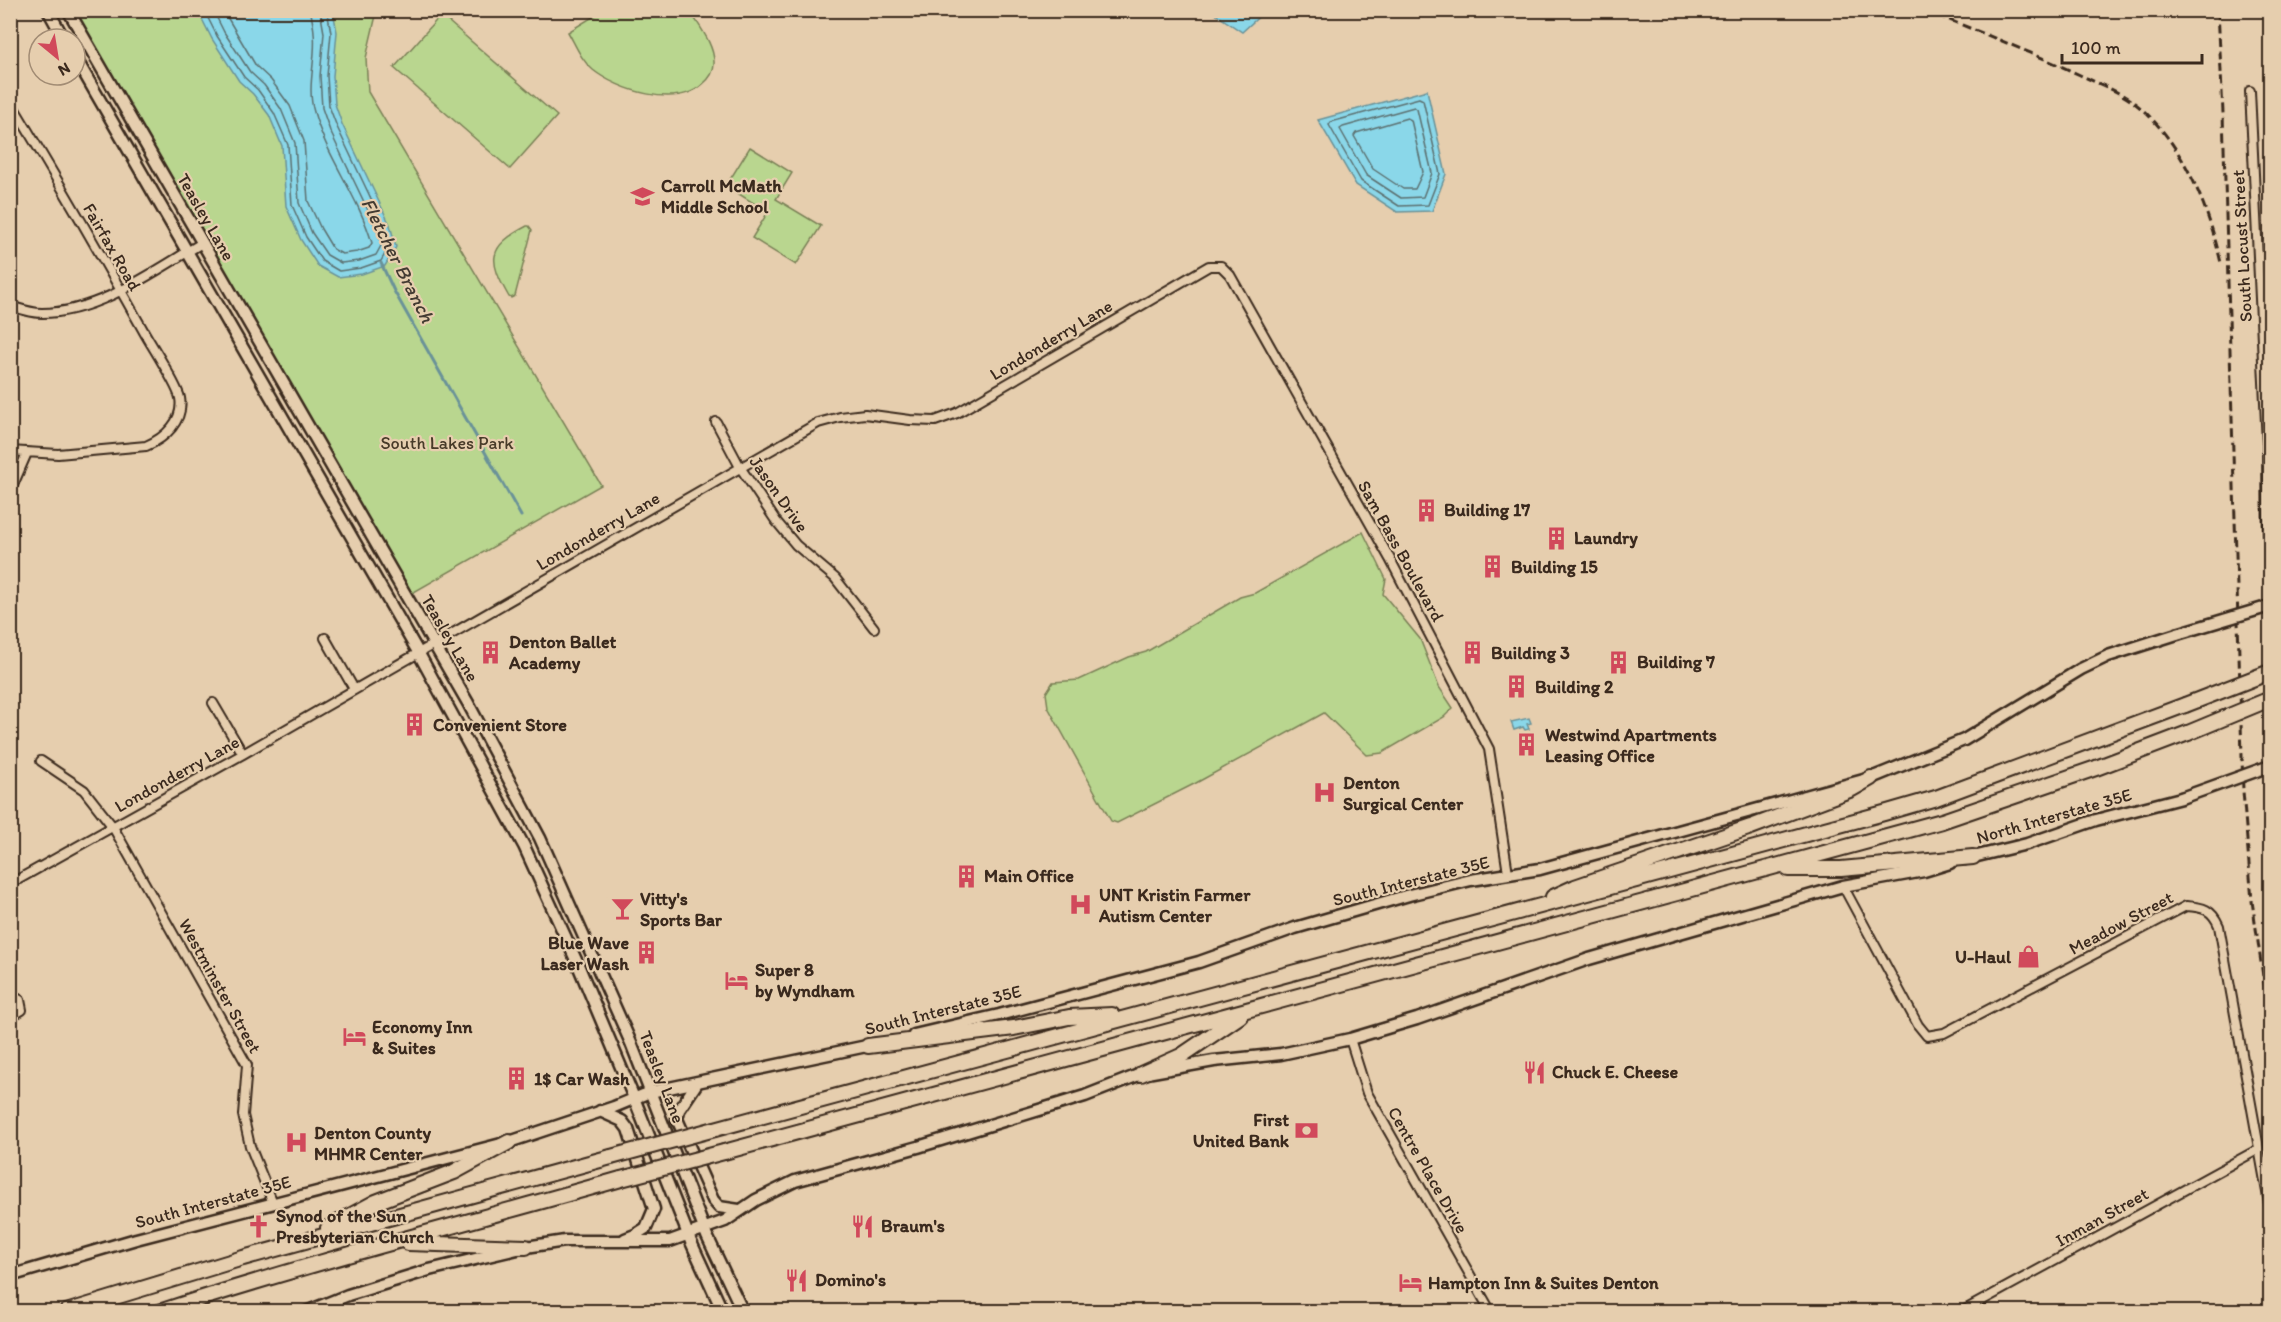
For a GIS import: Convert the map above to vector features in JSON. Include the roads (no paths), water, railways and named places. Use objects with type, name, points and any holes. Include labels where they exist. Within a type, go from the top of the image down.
[{"type":"highway","points":[[66,1311],[308,1240],[610,1157],[1936,798],[2271,672]]},
{"type":"highway","points":[[159,1311],[310,1264],[396,1243],[621,1179],[1942,821],[2096,768],[2271,699]]},
{"type":"highway","points":[[1507,916],[1575,887],[1821,801],[1877,776]]},
{"type":"highway","points":[[1771,868],[1841,869],[1973,857]]},
{"type":"highway","points":[[1141,1074],[1181,1056],[1247,1011]]},
{"type":"highway","points":[[868,1046],[1014,1028],[1069,1017],[1135,1014]]},
{"type":"highway","points":[[308,1240],[376,1202],[454,1172],[509,1142]]},
{"type":"highway","points":[[396,1243],[526,1247]]},
{"type":"main road","points":[[48,10],[57,27]]},
{"type":"main road","name":"Teasley Lane","points":[[68,10],[434,643],[540,838],[597,962],[704,1229],[743,1311]]},
{"type":"main road","name":"Teasley Lane","points":[[87,78],[418,652],[524,846],[576,960],[689,1235],[723,1311]]},
{"type":"main road","points":[[1877,776],[1964,740],[2090,664],[2128,649],[2271,606]]},
{"type":"main road","name":"North Interstate 35E","points":[[1843,886],[1924,871],[2027,844],[2096,820],[2181,798],[2271,766]]},
{"type":"main road","name":"South Interstate 35E","points":[[10,1276],[136,1239],[509,1142],[600,1112],[650,1092],[868,1046],[999,1015],[1228,953],[1295,928],[1409,895],[1508,873],[1540,869],[1877,776]]},
{"type":"main road","points":[[524,846],[540,838]]},
{"type":"main road","points":[[306,1311],[437,1267],[526,1247],[565,1241],[670,1241],[725,1221],[739,1210],[795,1181],[918,1147],[1085,1096],[1141,1074],[1214,1061],[1281,1054],[1350,1039],[1417,1019],[1589,959],[1843,886]]},
{"type":"main road","points":[[697,1083],[679,1110],[677,1119],[712,1200],[719,1207],[739,1210]]},
{"type":"main road","points":[[600,1112],[622,1121],[628,1129],[654,1209],[646,1228],[620,1240]]},
{"type":"street","name":"South Locust Street","points":[[2250,91],[2269,443],[2268,536],[2271,543]]},
{"type":"street","name":"Fairfax Road","points":[[10,101],[121,290],[180,398],[178,418],[171,429],[157,441],[146,446],[58,454],[27,453]]},
{"type":"street","points":[[10,306],[41,313],[78,308],[121,290],[202,243]]},
{"type":"street","name":"Londonderry Lane","points":[[10,884],[243,754],[818,423],[865,414],[935,421],[957,413],[1209,266],[1216,267]]},
{"type":"street","name":"Sam Bass Boulevard","points":[[1216,267],[1221,266],[1230,275],[1317,427],[1390,559],[1489,749],[1508,873]]},
{"type":"street","name":"Jason Drive","points":[[716,422],[756,494],[796,545],[835,578],[874,628]]},
{"type":"street","points":[[10,451],[27,453],[10,492]]},
{"type":"street","points":[[325,639],[354,689]]},
{"type":"street","points":[[213,703],[243,754]]},
{"type":"street","name":"Westminster Street","points":[[41,761],[84,790],[113,827],[248,1065],[243,1115],[250,1146],[273,1203]]},
{"type":"street","name":"Meadow Street","points":[[1843,886],[1918,1025],[1927,1036],[1944,1033],[2186,906],[2202,906],[2214,914],[2219,926],[2271,1209]]},
{"type":"street","points":[[10,994],[20,1000],[21,1010],[10,1017]]},
{"type":"street","name":"Centre Place Drive","points":[[1350,1039],[1367,1093],[1491,1311]]},
{"type":"street","name":"Inman Street","points":[[1961,1311],[2259,1149]]},
{"type":"water","points":[[198,11],[333,11],[337,32],[333,76],[335,104],[342,124],[390,225],[396,247],[385,266],[362,274],[338,277],[318,266],[301,240],[286,206],[282,146],[269,115],[253,94],[239,81],[212,39]]},
{"type":"water","points":[[1211,11],[1265,11],[1242,32]]},
{"type":"water","points":[[1427,90],[1446,174],[1432,211],[1397,212],[1356,185],[1318,120]]},
{"type":"water","points":[[1529,718],[1531,723],[1527,724],[1529,729],[1525,730],[1523,727],[1514,730],[1511,722]]},
{"type":"waterway","name":"Fletcher Branch","points":[[381,263],[394,291],[521,516]]},
{"type":"railway","points":[[1924,10],[2061,66],[2117,92],[2137,105],[2168,138],[2191,177],[2209,220],[2221,263]]},
{"type":"railway","points":[[2218,10],[2243,791],[2252,901],[2270,1024]]},
{"type":"place","name":"Carroll McMath Middle School","points":[[643,196]]},
{"type":"place","name":"Building 17","points":[[1426,510]]},
{"type":"place","name":"Laundry","points":[[1556,538]]},
{"type":"place","name":"Building 15","points":[[1493,567]]},
{"type":"place","name":"Denton Ballet Academy","points":[[491,652]]},
{"type":"place","name":"Building 3","points":[[1473,653]]},
{"type":"place","name":"Building 7","points":[[1619,662]]},
{"type":"place","name":"Building 2","points":[[1517,687]]},
{"type":"place","name":"Convenient Store","points":[[415,725]]},
{"type":"place","name":"Westwind Apartments Leasing Office","points":[[1527,745]]},
{"type":"place","name":"Denton Surgical Center","points":[[1325,793]]},
{"type":"place","name":"Main Office","points":[[966,876]]},
{"type":"place","name":"UNT Kristin Farmer Autism Center","points":[[1081,905]]},
{"type":"place","name":"Vitty's Sports Bar","points":[[622,909]]},
{"type":"place","name":"Blue Wave Laser Wash","points":[[647,953]]},
{"type":"place","name":"U-Haul","points":[[2029,957]]},
{"type":"place","name":"Super 8 by Wyndham","points":[[737,980]]},
{"type":"place","name":"Economy Inn & Suites","points":[[354,1037]]},
{"type":"place","name":"Chuck E. Cheese","points":[[1534,1072]]},
{"type":"place","name":"1$ Car Wash","points":[[516,1079]]},
{"type":"place","name":"First United Bank","points":[[1307,1130]]},
{"type":"place","name":"Denton County MHMR Center","points":[[296,1143]]},
{"type":"place","name":"Synod of the Sun Presbyterian Church","points":[[258,1226]]},
{"type":"place","name":"Braum's","points":[[863,1226]]},
{"type":"place","name":"Domino's","points":[[797,1280]]},
{"type":"place","name":"Hampton Inn & Suites Denton","points":[[1410,1283]]},
{"type":"park label","name":"South Lakes Park","points":[[447,443]]}]
